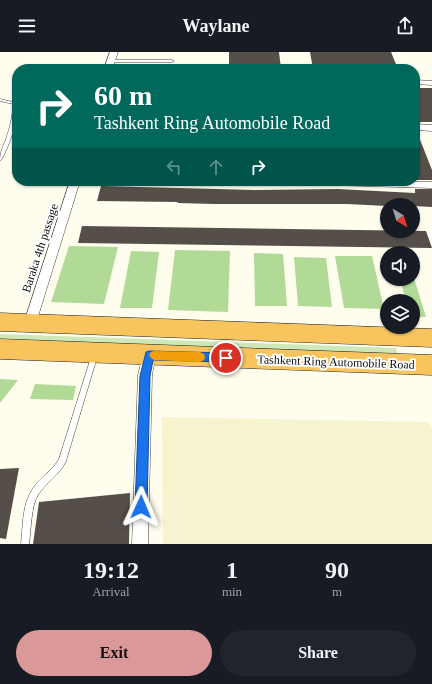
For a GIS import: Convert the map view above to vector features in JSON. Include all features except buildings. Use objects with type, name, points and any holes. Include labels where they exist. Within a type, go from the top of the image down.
[{"type":"highway","points":[[0,322],[428,338],[432,358]]},
{"type":"highway","name":"Tashkent Ring Automobile Road","points":[[0,349],[432,365]]},
{"type":"street","points":[[110,64],[114,52]]},
{"type":"street","points":[[420,82],[432,83]]},
{"type":"street","points":[[420,127],[432,128]]},
{"type":"street","points":[[420,185],[432,185]]},
{"type":"street","name":"Baraka 4th passage","points":[[30,324],[73,186]]},
{"type":"street","points":[[140,544],[145,376],[149,355]]},
{"type":"lane","points":[[111,61],[172,61]]},
{"type":"lane","points":[[0,100],[12,102]]},
{"type":"lane","points":[[0,159],[8,143],[12,127]]},
{"type":"lane","points":[[25,544],[32,500],[36,492],[58,469],[62,461],[95,353]]},
{"type":"green space","points":[[69,246],[118,247],[104,304],[51,302]]},
{"type":"green space","points":[[175,250],[230,251],[228,312],[168,310]]},
{"type":"green space","points":[[131,251],[159,252],[152,308],[120,308]]},
{"type":"green space","points":[[254,253],[283,254],[287,306],[255,306]]},
{"type":"green space","points":[[335,256],[372,256],[381,294],[380,309],[344,308]]},
{"type":"green space","points":[[294,257],[326,258],[332,307],[298,306]]},
{"type":"green space","points":[[402,286],[416,286],[419,294],[404,294]]},
{"type":"green space","points":[[420,298],[426,317],[420,317]]},
{"type":"green space","points":[[0,334],[396,348],[398,358],[0,343]]},
{"type":"green space","points":[[0,379],[18,380],[0,403]]},
{"type":"green space","points":[[35,384],[76,386],[73,400],[30,399]]},
{"type":"green space","points":[[162,417],[428,422],[432,429],[432,544],[163,544]]},
{"type":"slow traffic","points":[[154,355],[200,357]]},
{"type":"route","points":[[141,507],[145,376],[149,355],[226,358]]}]
